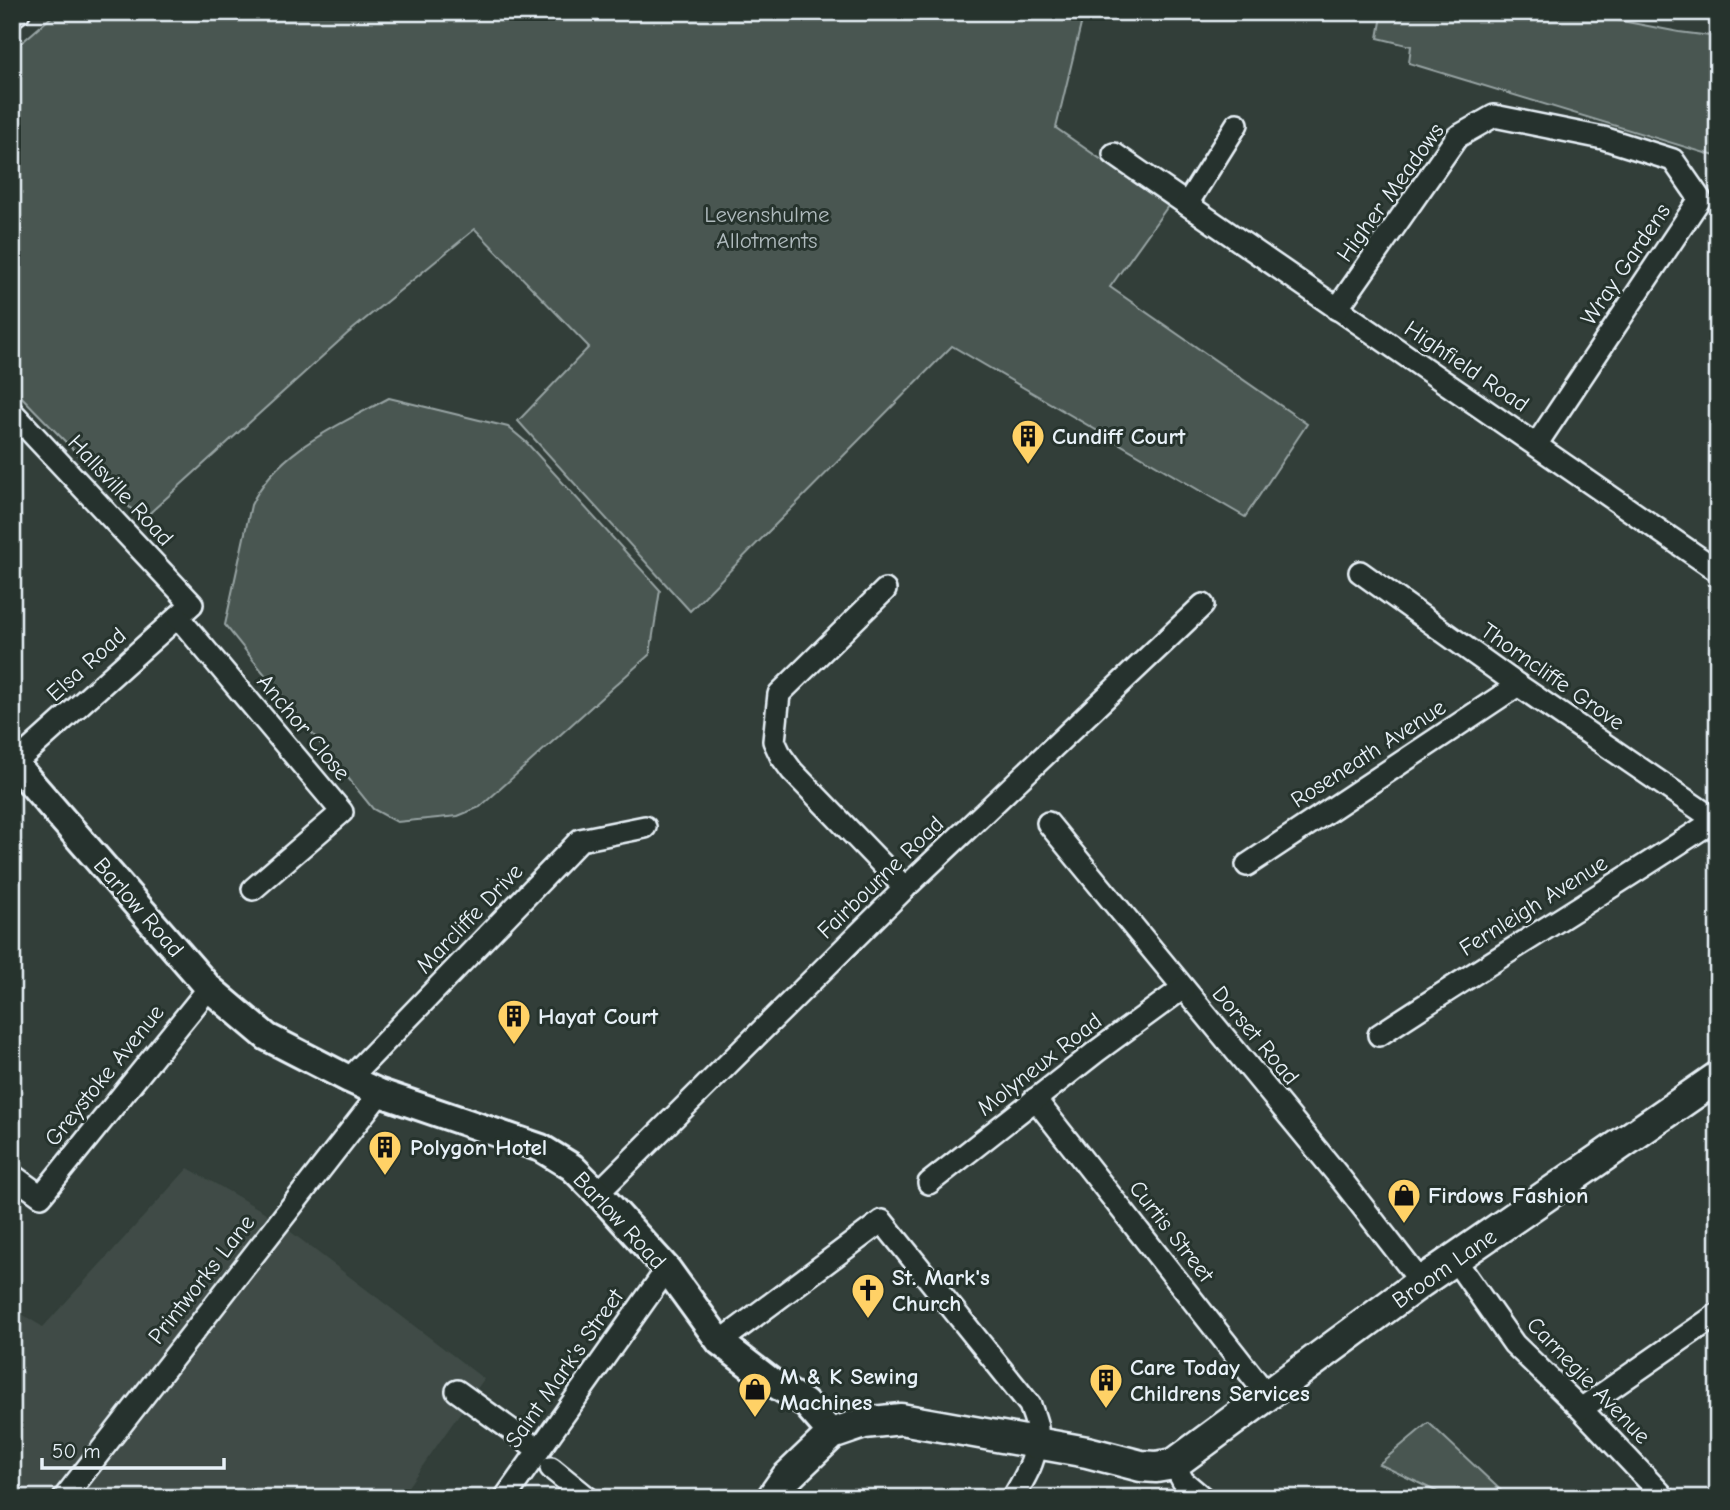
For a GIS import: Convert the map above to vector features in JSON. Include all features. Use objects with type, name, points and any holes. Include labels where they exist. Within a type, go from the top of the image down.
[{"type":"main road","name":"Broom Lane","points":[[1174,1465],[1421,1282],[1718,1077]]},
{"type":"main road","points":[[772,1498],[786,1478],[832,1434],[864,1423],[901,1419],[1087,1452],[1141,1466],[1174,1465]]},
{"type":"street","points":[[12,17],[19,12]]},
{"type":"street","name":"Higher Meadows","points":[[1338,309],[1457,137],[1494,116]]},
{"type":"street","name":"Wray Gardens","points":[[1494,116],[1603,138],[1673,160],[1700,199],[1536,445]]},
{"type":"street","points":[[1186,204],[1237,124]]},
{"type":"street","name":"Highfield Road","points":[[1114,154],[1718,571]]},
{"type":"street","name":"Hallsville Road","points":[[12,412],[185,611]]},
{"type":"street","name":"Thorncliffe Grove","points":[[1360,572],[1716,821]]},
{"type":"street","points":[[885,590],[779,694],[774,741],[792,771],[905,888]]},
{"type":"street","name":"Fairbourne Road","points":[[598,1193],[905,888],[1203,605]]},
{"type":"street","name":"Elsa Road","points":[[13,762],[185,611]]},
{"type":"street","name":"Anchor Close","points":[[185,611],[342,813],[253,889]]},
{"type":"street","name":"Roseneath Avenue","points":[[1247,865],[1518,685]]},
{"type":"street","name":"Barlow Road","points":[[13,762],[209,988],[267,1037],[380,1093],[541,1148],[572,1167],[667,1269],[720,1342],[772,1383],[805,1403],[832,1434]]},
{"type":"street","name":"Fernleigh Avenue","points":[[1379,1035],[1716,821]]},
{"type":"street","name":"Dorset Road","points":[[1048,823],[1341,1179],[1421,1282]]},
{"type":"street","name":"Marcliffe Drive","points":[[349,1079],[580,840],[645,827]]},
{"type":"street","name":"Greystoke Avenue","points":[[12,1175],[41,1196],[209,988]]},
{"type":"street","name":"Molyneux Road","points":[[929,1183],[1097,1051],[1183,988]]},
{"type":"street","name":"Printworks Lane","points":[[64,1498],[380,1093]]},
{"type":"street","name":"Curtis Street","points":[[1035,1099],[1267,1395]]},
{"type":"street","points":[[720,1342],[882,1221],[1030,1405],[1037,1426],[1034,1458],[1013,1498]]},
{"type":"street","name":"Carnegie Avenue","points":[[1455,1260],[1514,1344],[1581,1409],[1665,1498]]},
{"type":"street","name":"Saint Mark's Street","points":[[505,1498],[667,1269]]},
{"type":"street","points":[[1581,1409],[1718,1314]]},
{"type":"street","points":[[457,1391],[539,1450]]},
{"type":"street","points":[[1174,1465],[1182,1481],[1203,1498]]},
{"type":"street","points":[[551,1468],[588,1498]]},
{"type":"shaded area","points":[[188,1168],[266,1213],[484,1379],[400,1498],[12,1498],[12,1308],[43,1327]]},
{"type":"green space","name":"Levenshulme Allotments","points":[[57,12],[1084,12],[1056,128],[1168,206],[1110,287],[1307,424],[1245,517],[952,346],[690,611],[518,421],[589,347],[475,229],[347,334],[142,520],[12,387],[12,51]]},
{"type":"green space","points":[[1366,12],[1575,12],[1718,37],[1718,157],[1409,63],[1411,46],[1378,38],[1382,16]]},
{"type":"green space","points":[[1665,12],[1718,12],[1718,23]]},
{"type":"green space","points":[[389,398],[508,427],[526,442],[660,590],[650,654],[480,807],[458,816],[397,822],[373,809],[225,625],[251,505],[262,486],[276,469],[311,441]]},
{"type":"green space","points":[[1428,1423],[1509,1498],[1450,1498],[1379,1464]]},
{"type":"place","name":"Cundiff Court","points":[[1028,466]]},
{"type":"place","name":"Hayat Court","points":[[514,1046]]},
{"type":"place","name":"Polygon Hotel","points":[[385,1177]]},
{"type":"place","name":"Firdows Fashion","points":[[1404,1225]]},
{"type":"place","name":"St. Mark's Church","points":[[868,1320]]},
{"type":"place","name":"Care Today Childrens Services","points":[[1106,1410]]},
{"type":"place","name":"M & K Sewing Machines","points":[[755,1419]]}]
